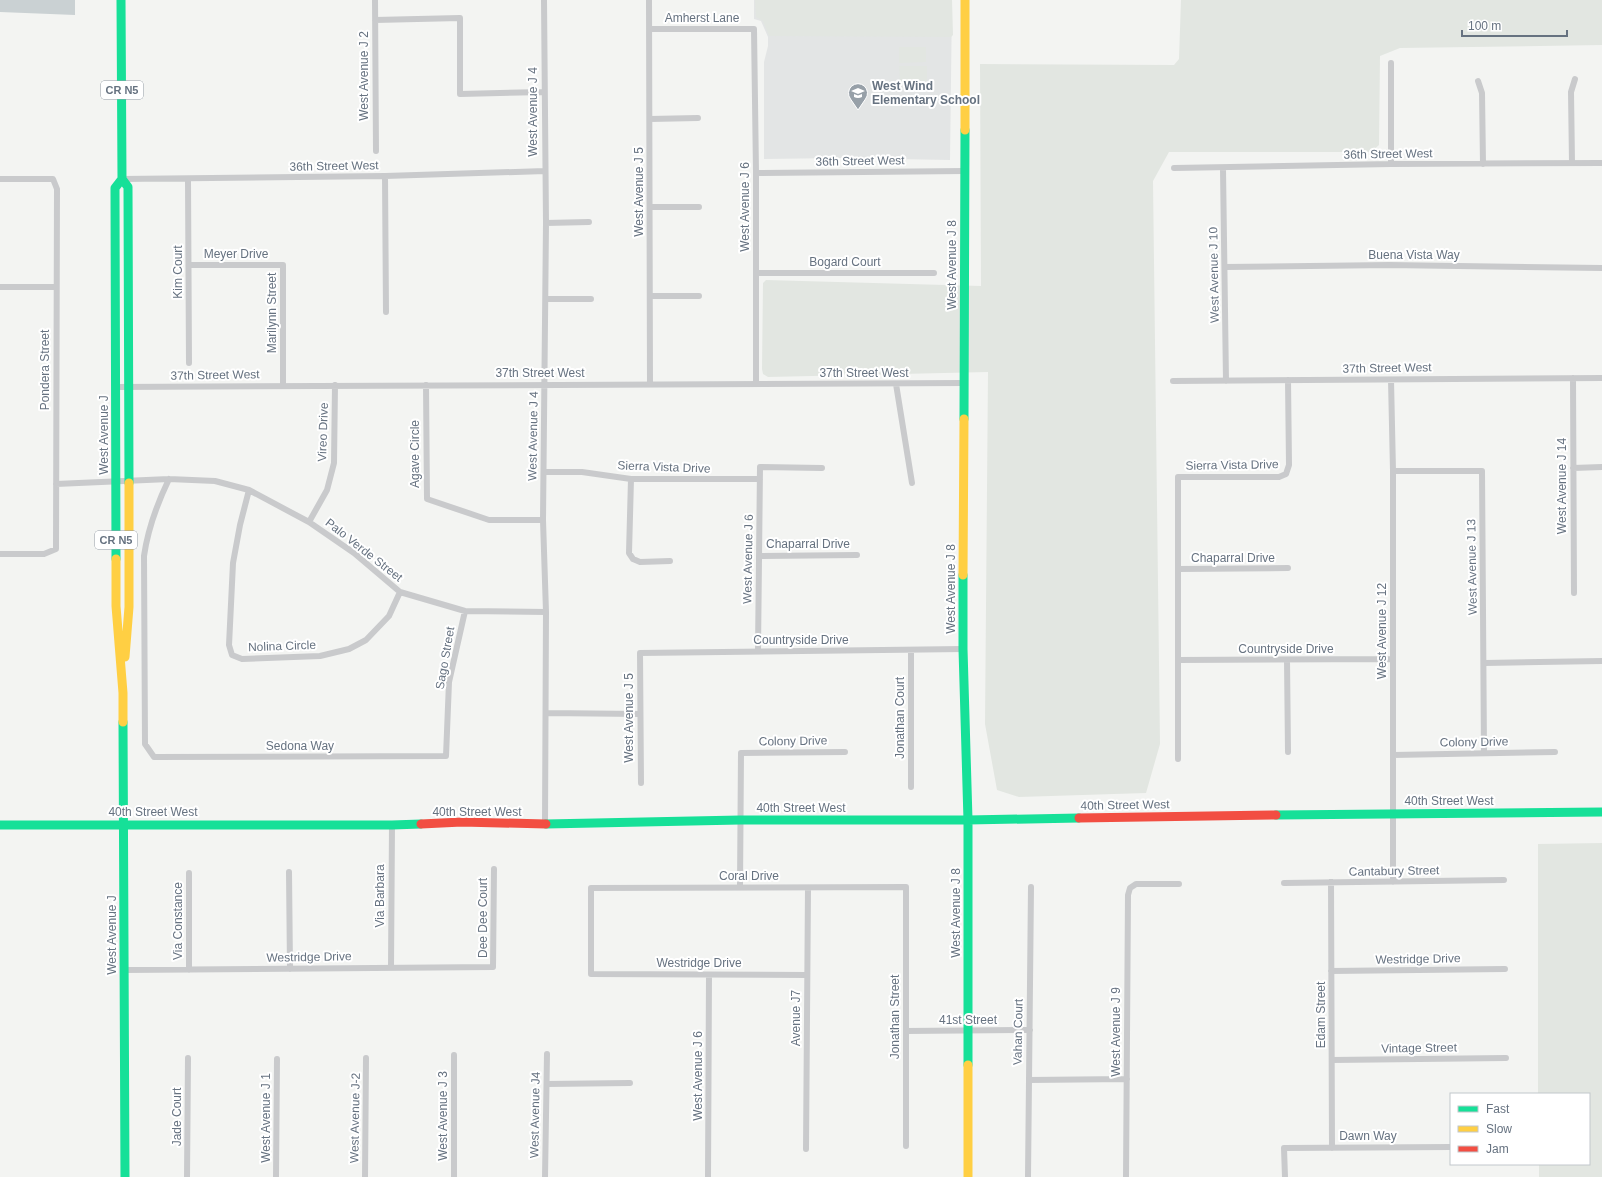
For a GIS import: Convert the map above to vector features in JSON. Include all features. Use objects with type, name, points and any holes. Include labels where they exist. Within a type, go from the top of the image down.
[{"type":"main road","name":"West Avenue J","points":[[121,0],[122,179],[128,187],[129,607],[123,693]]},
{"type":"main road","name":"West Avenue J 8","points":[[965,0],[963,649],[968,820],[968,1177]]},
{"type":"main road","name":"West Avenue J","points":[[122,179],[115,188],[116,606],[123,693],[125,1177]]},
{"type":"main road","name":"40th Street West","points":[[0,825],[392,825],[462,822],[545,824],[740,820],[968,820],[1392,813],[1602,812]]},
{"type":"street","name":"West Avenue J 2","points":[[375,0],[376,151]]},
{"type":"street","name":"West Avenue J 4","points":[[544,0],[546,223],[543,520],[546,612],[545,824]]},
{"type":"street","name":"West Avenue J 5","points":[[649,0],[651,296],[650,384]]},
{"type":"street","points":[[375,20],[460,18],[460,94],[544,92]]},
{"type":"street","name":"Amherst Lane","points":[[650,29],[754,29]]},
{"type":"street","name":"West Avenue J 6","points":[[754,29],[756,384]]},
{"type":"street","points":[[1391,63],[1391,164]]},
{"type":"street","points":[[1572,163],[1571,92],[1575,79]]},
{"type":"street","points":[[1478,81],[1482,93],[1482,164]]},
{"type":"street","points":[[650,119],[698,118]]},
{"type":"street","name":"36th Street West","points":[[1174,168],[1391,164],[1602,163]]},
{"type":"street","name":"West Avenue J 10","points":[[1224,168],[1226,381]]},
{"type":"street","name":"36th Street West","points":[[122,179],[188,180],[545,171]]},
{"type":"street","name":"36th Street West","points":[[756,172],[964,171]]},
{"type":"street","points":[[385,176],[386,312]]},
{"type":"street","name":"Pondera Street","points":[[0,179],[53,179],[57,189],[56,549],[44,554],[0,554]]},
{"type":"street","name":"Kim Court","points":[[188,180],[188,363]]},
{"type":"street","points":[[650,207],[699,207]]},
{"type":"street","points":[[546,223],[589,222]]},
{"type":"street","name":"Meyer Drive","points":[[189,265],[283,265]]},
{"type":"street","name":"Marilynn Street","points":[[283,265],[283,385]]},
{"type":"street","name":"Buena Vista Way","points":[[1226,267],[1397,265],[1602,268]]},
{"type":"street","name":"Bogard Court","points":[[756,273],[934,273]]},
{"type":"street","points":[[0,287],[56,287]]},
{"type":"street","points":[[651,296],[700,296]]},
{"type":"street","points":[[546,299],[591,299]]},
{"type":"street","name":"West Avenue J 14","points":[[1573,378],[1574,593]]},
{"type":"street","name":"37th Street West","points":[[1173,381],[1602,378]]},
{"type":"street","name":"Sierra Vista Drive","points":[[1178,569],[1178,477],[1279,477],[1286,474],[1289,465],[1288,380]]},
{"type":"street","name":"West Avenue J 12","points":[[1391,380],[1393,471],[1393,882]]},
{"type":"street","name":"37th Street West","points":[[116,387],[283,385],[964,383]]},
{"type":"street","points":[[896,384],[912,483]]},
{"type":"street","name":"Vireo Drive","points":[[309,522],[327,490],[334,463],[335,385]]},
{"type":"street","name":"Agave Circle","points":[[426,385],[427,499],[489,520],[543,520]]},
{"type":"street","name":"West Avenue J 6","points":[[758,651],[760,467],[822,468]]},
{"type":"street","points":[[1573,468],[1602,467]]},
{"type":"street","name":"West Avenue J 13","points":[[1393,471],[1482,471],[1484,752]]},
{"type":"street","name":"Sierra Vista Drive","points":[[544,472],[582,472],[631,479],[760,479]]},
{"type":"street","name":"Palo Verde Street","points":[[56,484],[169,479],[215,481],[249,490],[309,522],[354,553],[400,592],[465,612],[546,612]]},
{"type":"street","name":"Sedona Way","points":[[169,479],[153,515],[147,534],[144,556],[145,744],[154,757],[446,756]]},
{"type":"street","points":[[631,479],[630,553],[633,559],[640,562],[670,561]]},
{"type":"street","name":"Nolina Circle","points":[[249,490],[232,563],[229,645],[232,655],[242,659],[320,656],[349,649],[366,640],[389,616],[400,592]]},
{"type":"street","name":"Chaparral Drive","points":[[759,556],[857,555]]},
{"type":"street","name":"Chaparral Drive","points":[[1178,569],[1288,568]]},
{"type":"street","points":[[1178,569],[1178,759]]},
{"type":"street","name":"Sago Street","points":[[446,756],[449,682],[465,612]]},
{"type":"street","name":"Countryside Drive","points":[[640,653],[963,649]]},
{"type":"street","name":"Jonathan Court","points":[[911,650],[911,787]]},
{"type":"street","name":"West Avenue J 5","points":[[640,653],[641,784]]},
{"type":"street","name":"Countryside Drive","points":[[1178,660],[1393,659]]},
{"type":"street","points":[[1287,660],[1288,752]]},
{"type":"street","points":[[1484,663],[1602,661]]},
{"type":"street","points":[[546,713],[640,714]]},
{"type":"street","name":"Colony Drive","points":[[740,820],[741,753],[845,752]]},
{"type":"street","name":"Colony Drive","points":[[1393,755],[1484,752],[1555,752]]},
{"type":"street","points":[[740,820],[740,887]]},
{"type":"street","name":"Via Barbara","points":[[391,967],[392,825]]},
{"type":"street","name":"Dee Dee Court","points":[[493,967],[494,869]]},
{"type":"street","points":[[289,872],[290,969]]},
{"type":"street","name":"Via Constance","points":[[188,970],[189,873]]},
{"type":"street","name":"Cantabury Street","points":[[1284,883],[1504,880]]},
{"type":"street","name":"Edam Street","points":[[1331,882],[1332,1148]]},
{"type":"street","name":"West Avenue J 9","points":[[1126,1177],[1128,895],[1130,888],[1136,884],[1179,884]]},
{"type":"street","name":"Coral Drive","points":[[591,974],[591,888],[906,887]]},
{"type":"street","name":"Jonathan Street","points":[[906,887],[906,1146]]},
{"type":"street","name":"Vahan Court","points":[[1028,1177],[1031,887]]},
{"type":"street","name":"Avenue J7","points":[[806,1149],[808,888]]},
{"type":"street","name":"Westridge Drive","points":[[124,970],[493,967]]},
{"type":"street","name":"Westridge Drive","points":[[1331,972],[1505,970]]},
{"type":"street","name":"Westridge Drive","points":[[591,974],[807,975]]},
{"type":"street","name":"West Avenue J 6","points":[[708,1177],[709,974]]},
{"type":"street","name":"41st Street","points":[[906,1031],[1030,1030]]},
{"type":"street","name":"West Avenue J4","points":[[545,1177],[547,1054]]},
{"type":"street","name":"West Avenue J 3","points":[[454,1055],[454,1177]]},
{"type":"street","name":"Jade Court","points":[[187,1177],[188,1058]]},
{"type":"street","name":"West Avenue J-2","points":[[365,1177],[366,1058]]},
{"type":"street","name":"Vintage Street","points":[[1332,1060],[1506,1058]]},
{"type":"street","name":"West Avenue J 1","points":[[276,1177],[277,1059]]},
{"type":"street","points":[[1029,1080],[1127,1079]]},
{"type":"street","points":[[547,1084],[630,1083]]},
{"type":"street","name":"Dawn Way","points":[[1285,1177],[1284,1148],[1450,1147]]},
{"type":"shaded area","points":[[0,0],[75,0],[75,15],[0,12]]},
{"type":"shaded area","name":"West Wind Elementary School","points":[[754,0],[952,0],[950,160],[839,158],[764,159],[764,62],[768,46],[768,37],[761,21],[754,19]]},
{"type":"shaded area","points":[[755,0],[952,0],[953,35],[951,37],[769,36],[763,21],[756,17]]},
{"type":"shaded area","points":[[1181,0],[1602,0],[1602,45],[1400,48],[1380,56],[1379,145],[1371,152],[1169,152],[1153,181],[1160,744],[1146,793],[1019,797],[997,790],[985,724],[988,372],[768,377],[763,374],[762,369],[763,283],[766,280],[981,286],[980,64],[1174,65],[1179,59]]},
{"type":"shaded area","points":[[899,47],[926,47],[926,62],[899,63]]},
{"type":"shaded area","points":[[899,66],[927,66],[927,81],[900,81]]},
{"type":"shaded area","points":[[1602,843],[1602,1177],[1539,1177],[1539,1165],[1590,1165],[1590,1093],[1538,1093],[1538,844]]},
{"type":"traffic: fast","points":[[121,0],[122,179],[128,187],[129,483]]},
{"type":"traffic: fast","points":[[964,419],[965,130]]},
{"type":"traffic: fast","points":[[116,559],[115,188],[122,179]]},
{"type":"traffic: fast","points":[[963,575],[963,649],[968,820],[968,1065]]},
{"type":"traffic: fast","points":[[123,722],[125,1177]]},
{"type":"traffic: fast","points":[[1276,815],[1602,812]]},
{"type":"traffic: fast","points":[[546,824],[740,820],[968,820],[1079,818]]},
{"type":"traffic: fast","points":[[0,825],[421,824]]},
{"type":"traffic: slow","points":[[965,0],[965,130]]},
{"type":"traffic: slow","points":[[963,575],[964,419]]},
{"type":"traffic: slow","points":[[125,657],[129,607],[129,483]]},
{"type":"traffic: slow","points":[[116,559],[116,606],[123,693],[123,722]]},
{"type":"traffic: slow","points":[[968,1065],[968,1177]]},
{"type":"traffic: jam","points":[[1079,818],[1276,815]]},
{"type":"traffic: jam","points":[[421,824],[462,822],[546,824]]},
{"type":"place","name":"West Wind Elementary School","points":[[858,110]]}]
